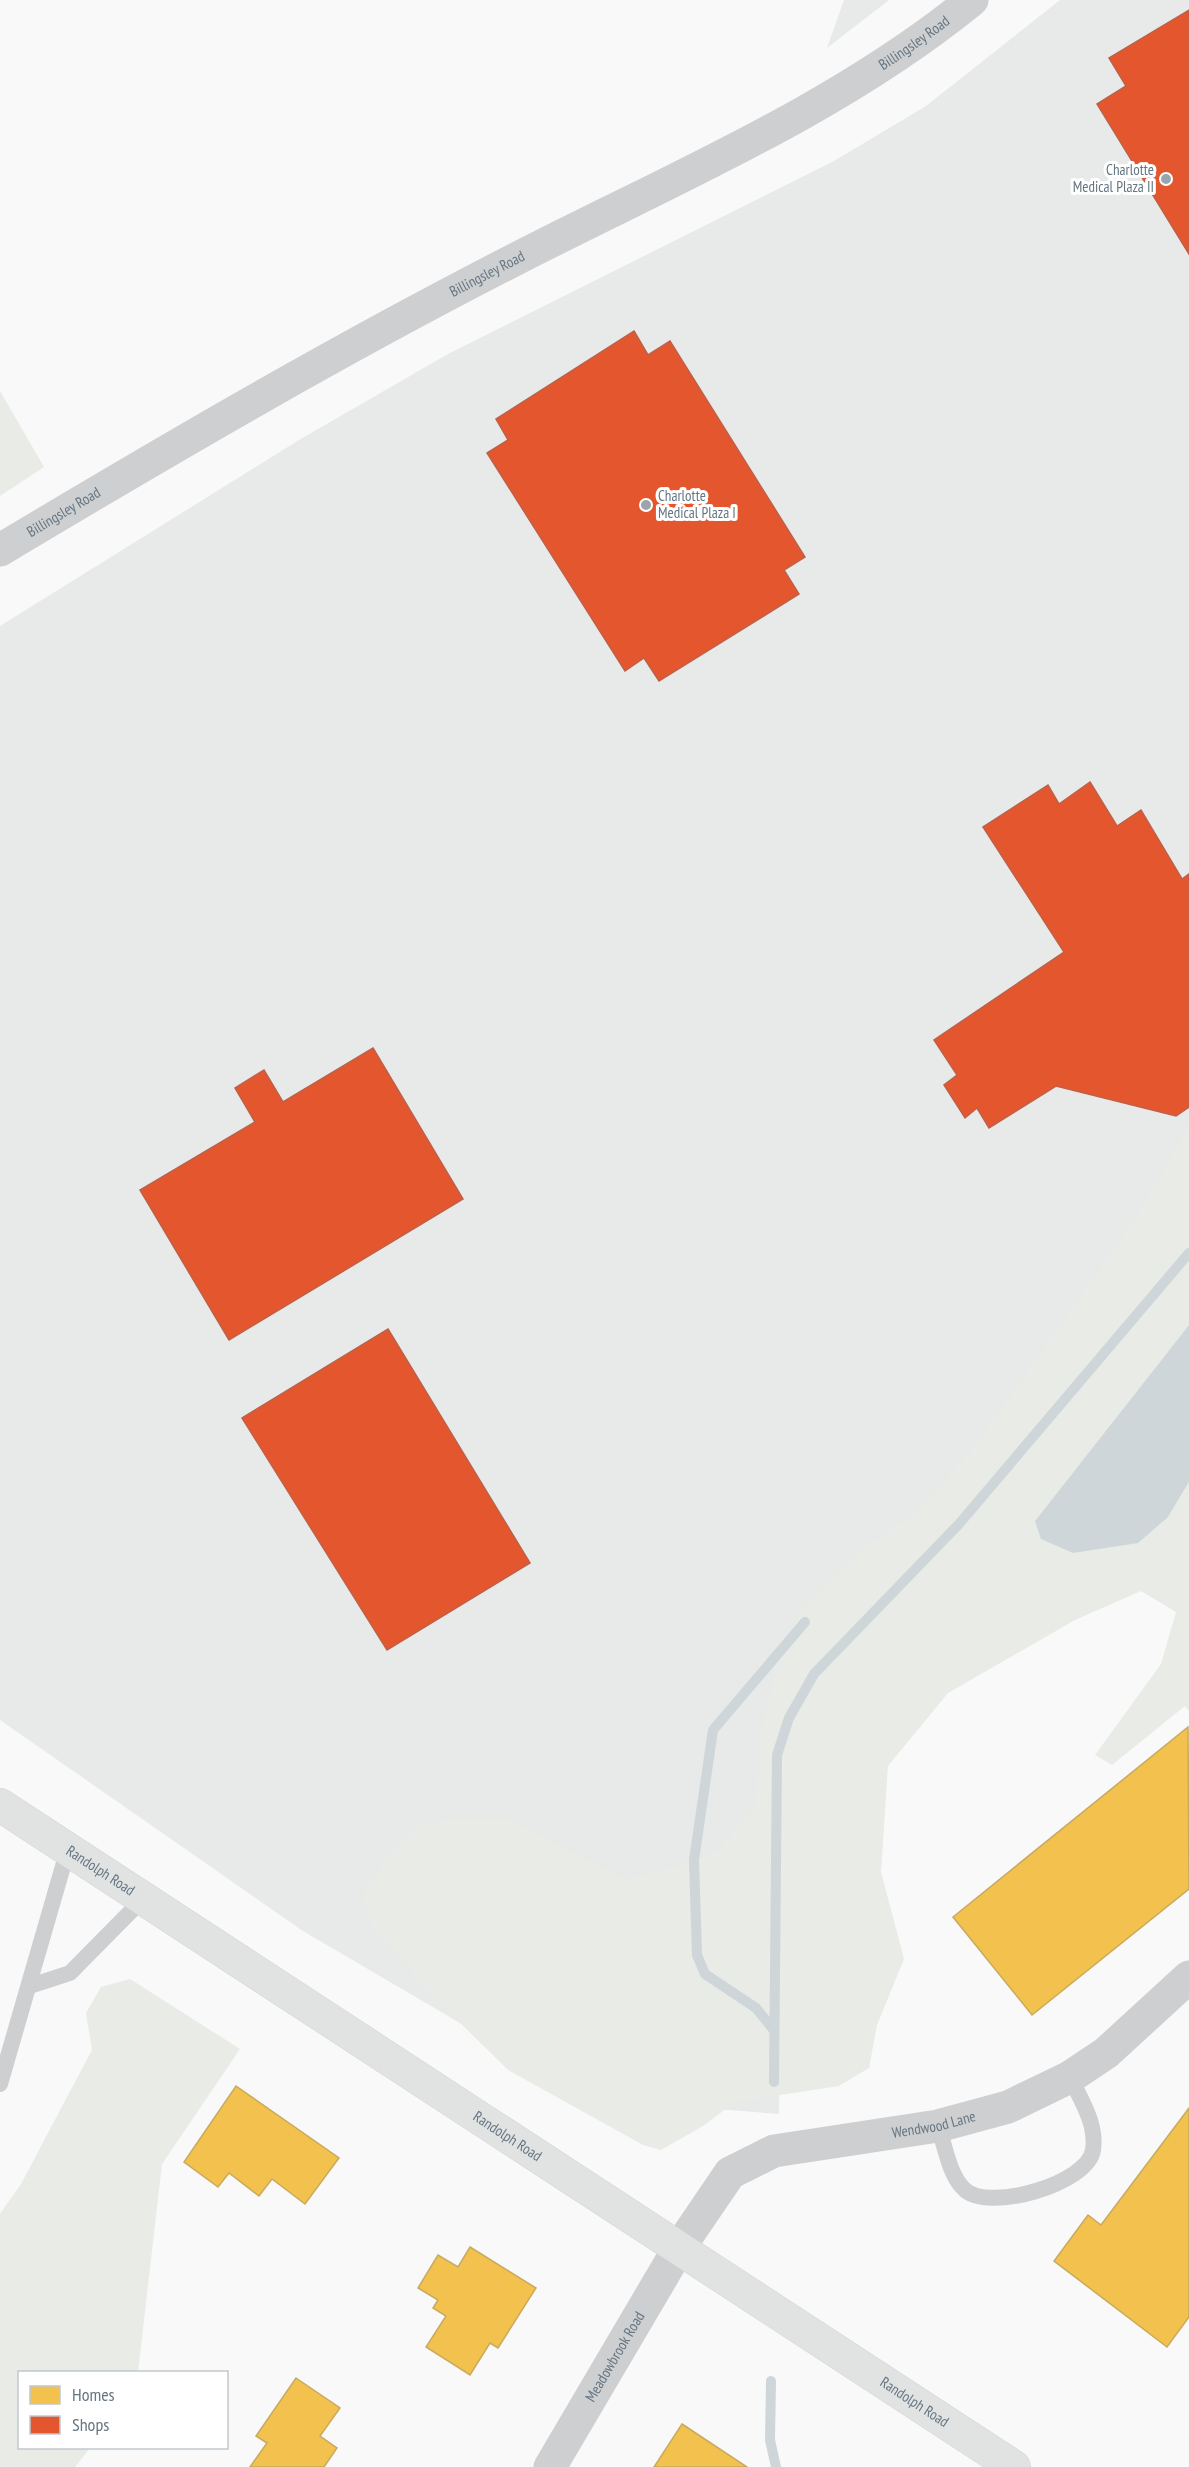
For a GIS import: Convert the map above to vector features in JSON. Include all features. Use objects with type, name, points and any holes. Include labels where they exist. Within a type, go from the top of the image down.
[{"type":"main road","name":"Randolph Road","points":[[0,1804],[1014,2467]]},
{"type":"street","name":"Billingsley Road","points":[[0,550],[209,424],[404,317],[767,132],[867,74],[972,0]]},
{"type":"street","name":"Wendwood Lane","points":[[678,2248],[730,2174],[774,2151],[938,2126],[1008,2107],[1070,2077],[1106,2054],[1189,1977]]},
{"type":"street","name":"Meadowbrook Road","points":[[550,2467],[678,2248]]},
{"type":"lane","points":[[0,2084],[68,1849]]},
{"type":"lane","points":[[30,1986],[70,1973],[144,1898]]},
{"type":"lane","points":[[938,2126],[956,2176],[964,2190],[975,2196],[1001,2198],[1041,2190],[1064,2180],[1083,2168],[1093,2153],[1093,2128],[1070,2077]]},
{"type":"shaded area","points":[[844,0],[889,0],[827,48]]},
{"type":"shaded area","points":[[1060,0],[1189,0],[1189,1253],[783,1769],[779,2114],[653,2104],[489,2040],[303,1931],[0,1720],[0,626],[299,440],[448,354],[834,161],[926,106]]},
{"type":"shaded area","points":[[0,391],[44,467],[0,496]]},
{"type":"shaded area","points":[[1189,1125],[1189,1325],[1035,1521],[1168,1517],[1189,1482],[1189,1711],[1185,1706],[1112,1765],[1095,1755],[1161,1664],[1176,1612],[1141,1591],[1075,1620],[948,1693],[888,1766],[881,1872],[904,1959],[877,2025],[869,2068],[839,2086],[735,2102],[703,2126],[661,2150],[643,2145],[508,2070],[432,1995],[371,1923],[362,1895],[388,1858],[423,1824],[453,1819],[509,1820],[624,1879],[653,1873],[716,1853],[755,1807],[762,1727],[774,1677],[801,1609],[858,1553],[911,1516],[970,1453],[1136,1218]]},
{"type":"shaded area","points":[[1189,1325],[1189,1482],[1168,1517],[1138,1543],[1073,1553],[1041,1539],[1035,1521]]},
{"type":"shaded area","points":[[130,1979],[240,2049],[162,2164],[138,2371],[18,2371],[18,2449],[89,2449],[75,2467],[0,2467],[0,2214],[21,2184],[92,2050],[86,2013],[101,1987]]},
{"type":"building: Homes","points":[[1188,1727],[1189,1889],[1032,2015],[953,1917]]},
{"type":"building: Homes","points":[[236,2086],[339,2158],[305,2204],[272,2179],[259,2196],[229,2173],[218,2187],[184,2162]]},
{"type":"building: Homes","points":[[1189,2108],[1189,2317],[1167,2347],[1054,2261],[1088,2215],[1101,2225]]},
{"type":"building: Homes","points":[[470,2247],[536,2288],[498,2348],[490,2343],[470,2375],[426,2347],[446,2316],[433,2308],[438,2300],[418,2288],[438,2255],[458,2267]]},
{"type":"building: Homes","points":[[296,2378],[340,2408],[320,2436],[337,2448],[324,2467],[250,2467],[267,2443],[256,2436]]},
{"type":"building: Homes","points":[[682,2424],[747,2467],[654,2467]]},
{"type":"building: Shops","name":"Charlotte Medical Plaza II","points":[[1189,10],[1189,254],[1097,104],[1126,86],[1109,58]]},
{"type":"building: Shops","name":"Charlotte Medical Plaza I","points":[[634,331],[648,355],[670,341],[805,557],[784,570],[799,594],[659,681],[644,658],[625,671],[487,453],[508,440],[496,419]]},
{"type":"building: Shops","points":[[1090,782],[1117,826],[1141,810],[1182,879],[1189,874],[1189,1107],[1176,1116],[1056,1086],[989,1128],[977,1108],[965,1118],[944,1085],[957,1075],[934,1040],[1064,952],[983,827],[1048,785],[1059,804]]},
{"type":"building: Shops","points":[[373,1048],[463,1199],[229,1340],[140,1190],[255,1122],[235,1088],[264,1070],[283,1102]]},
{"type":"building: Shops","points":[[388,1329],[530,1563],[387,1650],[242,1418]]},
{"type":"waterway","points":[[774,2082],[777,1755],[789,1718],[814,1674],[959,1524],[1189,1253]]},
{"type":"waterway","points":[[773,2029],[756,2008],[705,1974],[697,1955],[694,1860],[713,1730],[805,1622]]},
{"type":"waterway","points":[[771,2381],[770,2440],[776,2467]]},
{"type":"place","name":"Charlotte Medical Plaza II","points":[[1166,179]]},
{"type":"place","name":"Charlotte Medical Plaza I","points":[[646,505]]}]
